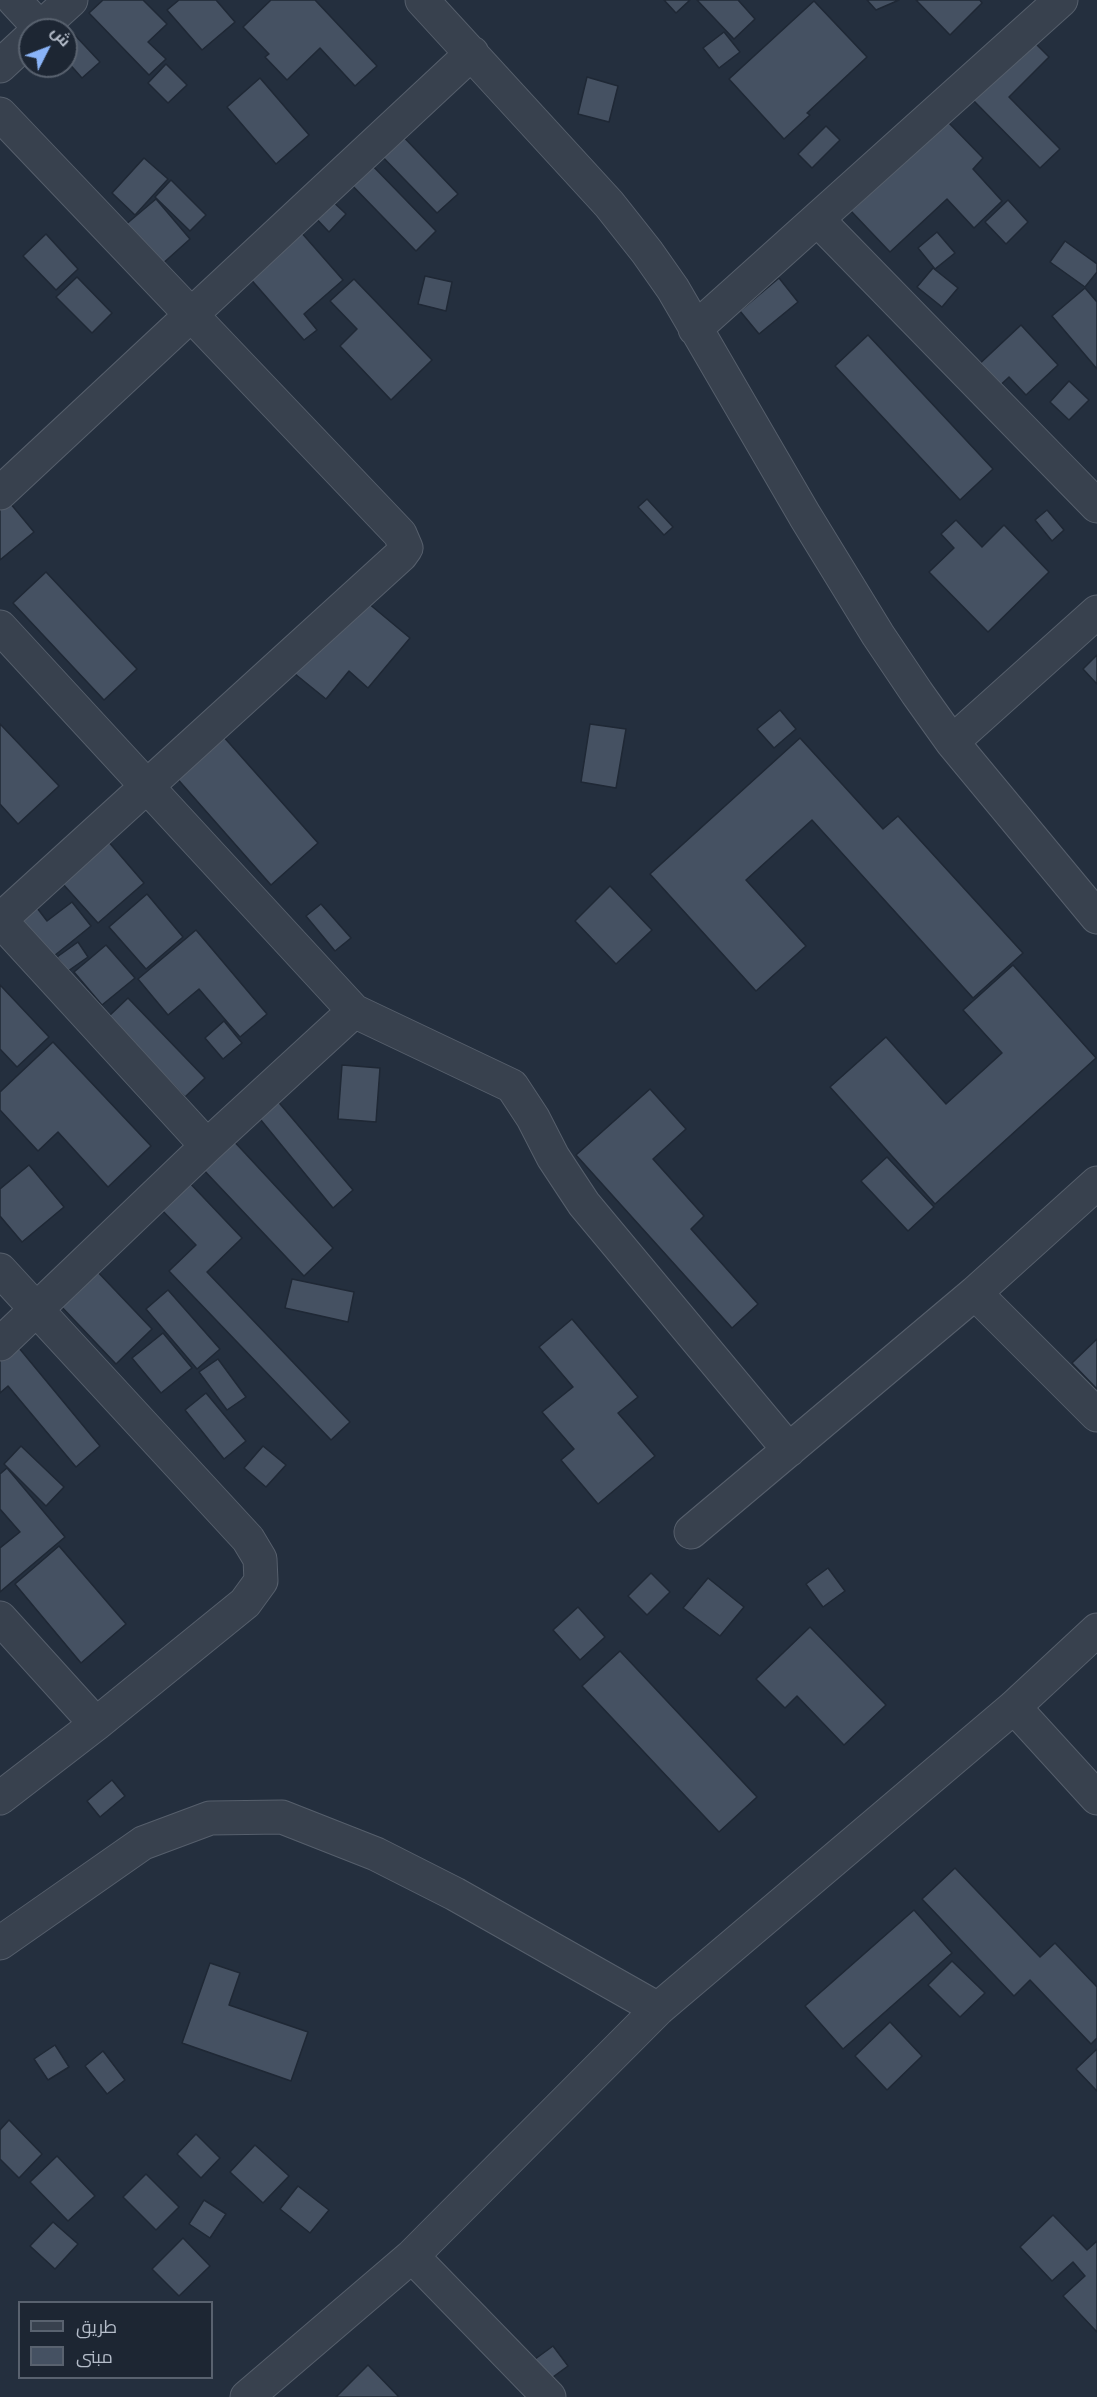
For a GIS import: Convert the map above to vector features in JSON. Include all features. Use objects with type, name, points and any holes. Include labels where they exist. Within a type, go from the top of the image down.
[{"type":"street","points":[[14,0],[26,18]]},
{"type":"street","points":[[51,18],[71,0]]},
{"type":"street","points":[[422,0],[609,204],[648,252],[673,289],[878,635],[952,742],[1097,917]]},
{"type":"street","points":[[695,329],[1061,0]]},
{"type":"street","points":[[0,66],[18,49]]},
{"type":"street","points":[[0,493],[472,53]]},
{"type":"street","points":[[0,114],[400,534],[405,548],[401,555],[0,920],[207,1146]]},
{"type":"street","points":[[818,220],[1097,506]]},
{"type":"street","points":[[952,742],[1097,612]]},
{"type":"street","points":[[0,627],[354,1011],[512,1086],[533,1118],[553,1157],[584,1204],[789,1450]]},
{"type":"street","points":[[0,1344],[207,1146],[354,1011]]},
{"type":"street","points":[[691,1532],[975,1293],[1097,1183]]},
{"type":"street","points":[[0,1270],[248,1539],[260,1559],[261,1581],[244,1602],[96,1724],[0,1798]]},
{"type":"street","points":[[975,1293],[1097,1415]]},
{"type":"street","points":[[0,1618],[96,1724]]},
{"type":"street","points":[[247,2397],[412,2256],[658,2009],[1014,1707],[1097,1630]]},
{"type":"street","points":[[1014,1707],[1097,1798]]},
{"type":"street","points":[[0,1943],[143,1843],[210,1818],[282,1817],[376,1854],[455,1894],[658,2009]]},
{"type":"street","points":[[412,2256],[549,2397]]},
{"type":"building","points":[[103,0],[143,0],[167,24],[148,42],[166,59],[149,75],[89,13]]},
{"type":"building","points":[[179,0],[216,0],[235,22],[202,50],[167,10]]},
{"type":"building","points":[[271,0],[315,0],[377,66],[355,86],[320,48],[287,80],[265,57],[269,54],[243,27]]},
{"type":"building","points":[[664,0],[690,0],[676,13]]},
{"type":"building","points":[[697,0],[738,0],[755,19],[734,39]]},
{"type":"building","points":[[867,0],[899,0],[876,10]]},
{"type":"building","points":[[916,0],[980,0],[982,3],[950,35]]},
{"type":"building","points":[[814,1],[867,57],[807,113],[810,115],[784,139],[729,79]]},
{"type":"building","points":[[724,32],[740,52],[719,68],[703,48]]},
{"type":"building","points":[[78,38],[100,62],[82,78],[78,74]]},
{"type":"building","points":[[1033,41],[1049,57],[1009,97],[1060,149],[1040,168],[973,100]]},
{"type":"building","points":[[166,64],[187,85],[168,103],[148,83]]},
{"type":"building","points":[[587,77],[618,86],[609,122],[578,114]]},
{"type":"building","points":[[260,78],[309,135],[276,164],[227,107]]},
{"type":"building","points":[[947,121],[983,158],[973,169],[1002,201],[974,228],[947,199],[890,252],[851,211]]},
{"type":"building","points":[[826,126],[840,140],[812,168],[798,154]]},
{"type":"building","points":[[396,129],[458,194],[437,213],[375,149]]},
{"type":"building","points":[[144,158],[168,179],[135,215],[112,193]]},
{"type":"building","points":[[365,158],[436,231],[416,251],[345,178]]},
{"type":"building","points":[[171,180],[206,215],[190,231],[155,197]]},
{"type":"building","points":[[327,196],[346,214],[329,232],[311,213]]},
{"type":"building","points":[[156,199],[190,239],[160,266],[124,226]]},
{"type":"building","points":[[1008,200],[1028,222],[1006,244],[985,222]]},
{"type":"building","points":[[300,231],[343,280],[304,314],[317,330],[304,340],[248,276]]},
{"type":"building","points":[[937,232],[955,253],[935,269],[918,248]]},
{"type":"building","points":[[46,234],[78,269],[56,290],[23,256]]},
{"type":"building","points":[[1065,241],[1097,264],[1097,272],[1085,287],[1050,262]]},
{"type":"building","points":[[933,268],[958,288],[942,307],[917,287]]},
{"type":"building","points":[[425,276],[452,282],[446,311],[418,304]]},
{"type":"building","points":[[77,277],[112,313],[92,333],[56,297]]},
{"type":"building","points":[[779,278],[798,302],[759,334],[740,311]]},
{"type":"building","points":[[354,279],[432,360],[391,400],[340,346],[357,329],[330,301]]},
{"type":"building","points":[[1085,288],[1097,302],[1097,369],[1052,316]]},
{"type":"building","points":[[1021,325],[1058,365],[1026,395],[1009,377],[993,392],[973,370]]},
{"type":"building","points":[[868,335],[993,469],[960,500],[835,366]]},
{"type":"building","points":[[1069,381],[1089,400],[1069,420],[1050,402]]},
{"type":"building","points":[[5,497],[34,532],[0,560],[0,501]]},
{"type":"building","points":[[647,499],[673,527],[664,535],[638,507]]},
{"type":"building","points":[[1047,510],[1064,530],[1052,541],[1035,520]]},
{"type":"building","points":[[956,520],[982,547],[1004,525],[1049,572],[988,632],[929,572],[954,548],[941,534]]},
{"type":"building","points":[[46,572],[137,669],[104,700],[13,603]]},
{"type":"building","points":[[362,598],[410,638],[368,688],[349,671],[326,699],[284,665]]},
{"type":"building","points":[[1097,655],[1097,684],[1083,669]]},
{"type":"building","points":[[780,710],[796,729],[774,748],[757,729]]},
{"type":"building","points":[[0,724],[59,786],[18,824],[0,804]]},
{"type":"building","points":[[590,724],[626,729],[616,788],[581,782]]},
{"type":"building","points":[[214,726],[318,843],[271,885],[167,767]]},
{"type":"building","points":[[800,738],[883,829],[898,816],[1023,953],[973,998],[812,820],[746,880],[806,946],[756,991],[650,874]]},
{"type":"building","points":[[101,833],[144,883],[98,923],[54,874]]},
{"type":"building","points":[[610,886],[652,930],[616,964],[575,921]]},
{"type":"building","points":[[147,894],[183,937],[146,969],[109,927]]},
{"type":"building","points":[[31,900],[47,921],[72,902],[91,926],[49,960],[13,913]]},
{"type":"building","points":[[321,904],[351,938],[335,951],[306,916]]},
{"type":"building","points":[[196,930],[267,1014],[240,1037],[199,989],[168,1015],[138,979]]},
{"type":"building","points":[[78,942],[88,957],[68,971],[57,957]]},
{"type":"building","points":[[106,945],[135,978],[102,1005],[74,972]]},
{"type":"building","points":[[1013,965],[1096,1058],[935,1204],[830,1087],[886,1037],[946,1104],[1002,1053],[963,1010]]},
{"type":"building","points":[[0,985],[49,1037],[17,1067],[0,1049]]},
{"type":"building","points":[[128,998],[205,1078],[185,1097],[108,1017]]},
{"type":"building","points":[[224,1021],[242,1043],[223,1059],[205,1038]]},
{"type":"building","points":[[53,1042],[151,1146],[108,1187],[58,1132],[38,1151],[0,1110],[0,1092]]},
{"type":"building","points":[[342,1065],[380,1068],[376,1122],[338,1119]]},
{"type":"building","points":[[650,1089],[686,1129],[653,1159],[704,1216],[691,1229],[758,1304],[732,1328],[576,1155]]},
{"type":"building","points":[[275,1098],[353,1190],[333,1208],[256,1114]]},
{"type":"building","points":[[230,1137],[333,1248],[304,1276],[200,1166]]},
{"type":"building","points":[[887,1157],[934,1207],[908,1231],[861,1181]]},
{"type":"building","points":[[29,1165],[64,1207],[22,1242],[0,1216],[0,1189]]},
{"type":"building","points":[[185,1178],[242,1238],[207,1272],[350,1422],[331,1440],[169,1271],[196,1245],[157,1205]]},
{"type":"building","points":[[93,1267],[152,1329],[116,1364],[57,1302]]},
{"type":"building","points":[[292,1279],[354,1292],[348,1322],[285,1308]]},
{"type":"building","points":[[168,1290],[220,1349],[197,1369],[146,1309]]},
{"type":"building","points":[[572,1319],[638,1397],[618,1413],[655,1456],[598,1504],[561,1460],[574,1449],[542,1412],[573,1387],[539,1347]]},
{"type":"building","points":[[163,1333],[192,1368],[161,1393],[132,1358]]},
{"type":"building","points":[[1097,1339],[1097,1389],[1072,1363]]},
{"type":"building","points":[[14,1342],[100,1446],[76,1467],[8,1386],[0,1393],[0,1354]]},
{"type":"building","points":[[218,1359],[246,1397],[227,1410],[199,1372]]},
{"type":"building","points":[[206,1393],[246,1441],[224,1459],[185,1410]]},
{"type":"building","points":[[21,1446],[64,1487],[46,1506],[4,1464]]},
{"type":"building","points":[[263,1446],[286,1465],[266,1487],[244,1468]]},
{"type":"building","points":[[7,1468],[65,1537],[0,1592],[0,1548],[20,1532],[0,1509],[0,1474]]},
{"type":"building","points":[[59,1546],[126,1624],[81,1663],[15,1584]]},
{"type":"building","points":[[828,1568],[845,1591],[823,1607],[806,1584]]},
{"type":"building","points":[[651,1573],[670,1592],[647,1615],[628,1596]]},
{"type":"building","points":[[708,1578],[744,1607],[720,1636],[683,1608]]},
{"type":"building","points":[[578,1607],[605,1637],[580,1660],[553,1630]]},
{"type":"building","points":[[810,1627],[886,1705],[844,1745],[797,1696],[785,1708],[756,1679]]},
{"type":"building","points":[[620,1651],[757,1797],[719,1832],[582,1686]]},
{"type":"building","points":[[112,1780],[125,1796],[100,1817],[87,1801]]},
{"type":"building","points":[[955,1868],[1040,1957],[1055,1943],[1097,1987],[1097,2038],[1091,2044],[1030,1980],[1014,1996],[922,1899]]},
{"type":"building","points":[[914,1910],[952,1953],[843,2049],[805,2006]]},
{"type":"building","points":[[952,1961],[985,1993],[960,2017],[928,1985]]},
{"type":"building","points":[[210,1963],[240,1973],[229,2005],[308,2032],[291,2081],[182,2043]]},
{"type":"building","points":[[890,2022],[922,2056],[887,2090],[855,2056]]},
{"type":"building","points":[[55,2045],[69,2067],[48,2080],[34,2059]]},
{"type":"building","points":[[1097,2049],[1097,2091],[1076,2069]]},
{"type":"building","points":[[103,2051],[125,2080],[107,2094],[85,2066]]},
{"type":"building","points":[[9,2120],[42,2154],[19,2178],[0,2159],[0,2130]]},
{"type":"building","points":[[196,2134],[220,2158],[201,2178],[177,2154]]},
{"type":"building","points":[[255,2145],[289,2176],[263,2203],[230,2172]]},
{"type":"building","points":[[57,2156],[95,2196],[68,2221],[30,2182]]},
{"type":"building","points":[[146,2174],[179,2207],[156,2230],[123,2197]]},
{"type":"building","points":[[298,2186],[329,2210],[310,2233],[280,2209]]},
{"type":"building","points":[[204,2200],[226,2214],[210,2238],[189,2224]]},
{"type":"building","points":[[1053,2215],[1087,2250],[1097,2241],[1097,2332],[1063,2296],[1085,2276],[1073,2262],[1052,2281],[1020,2247]]},
{"type":"building","points":[[53,2222],[78,2244],[55,2269],[30,2246]]},
{"type":"building","points":[[183,2238],[210,2266],[179,2296],[152,2269]]},
{"type":"building","points":[[553,2346],[568,2366],[542,2385],[527,2365]]},
{"type":"building","points":[[368,2365],[399,2397],[336,2397]]}]
